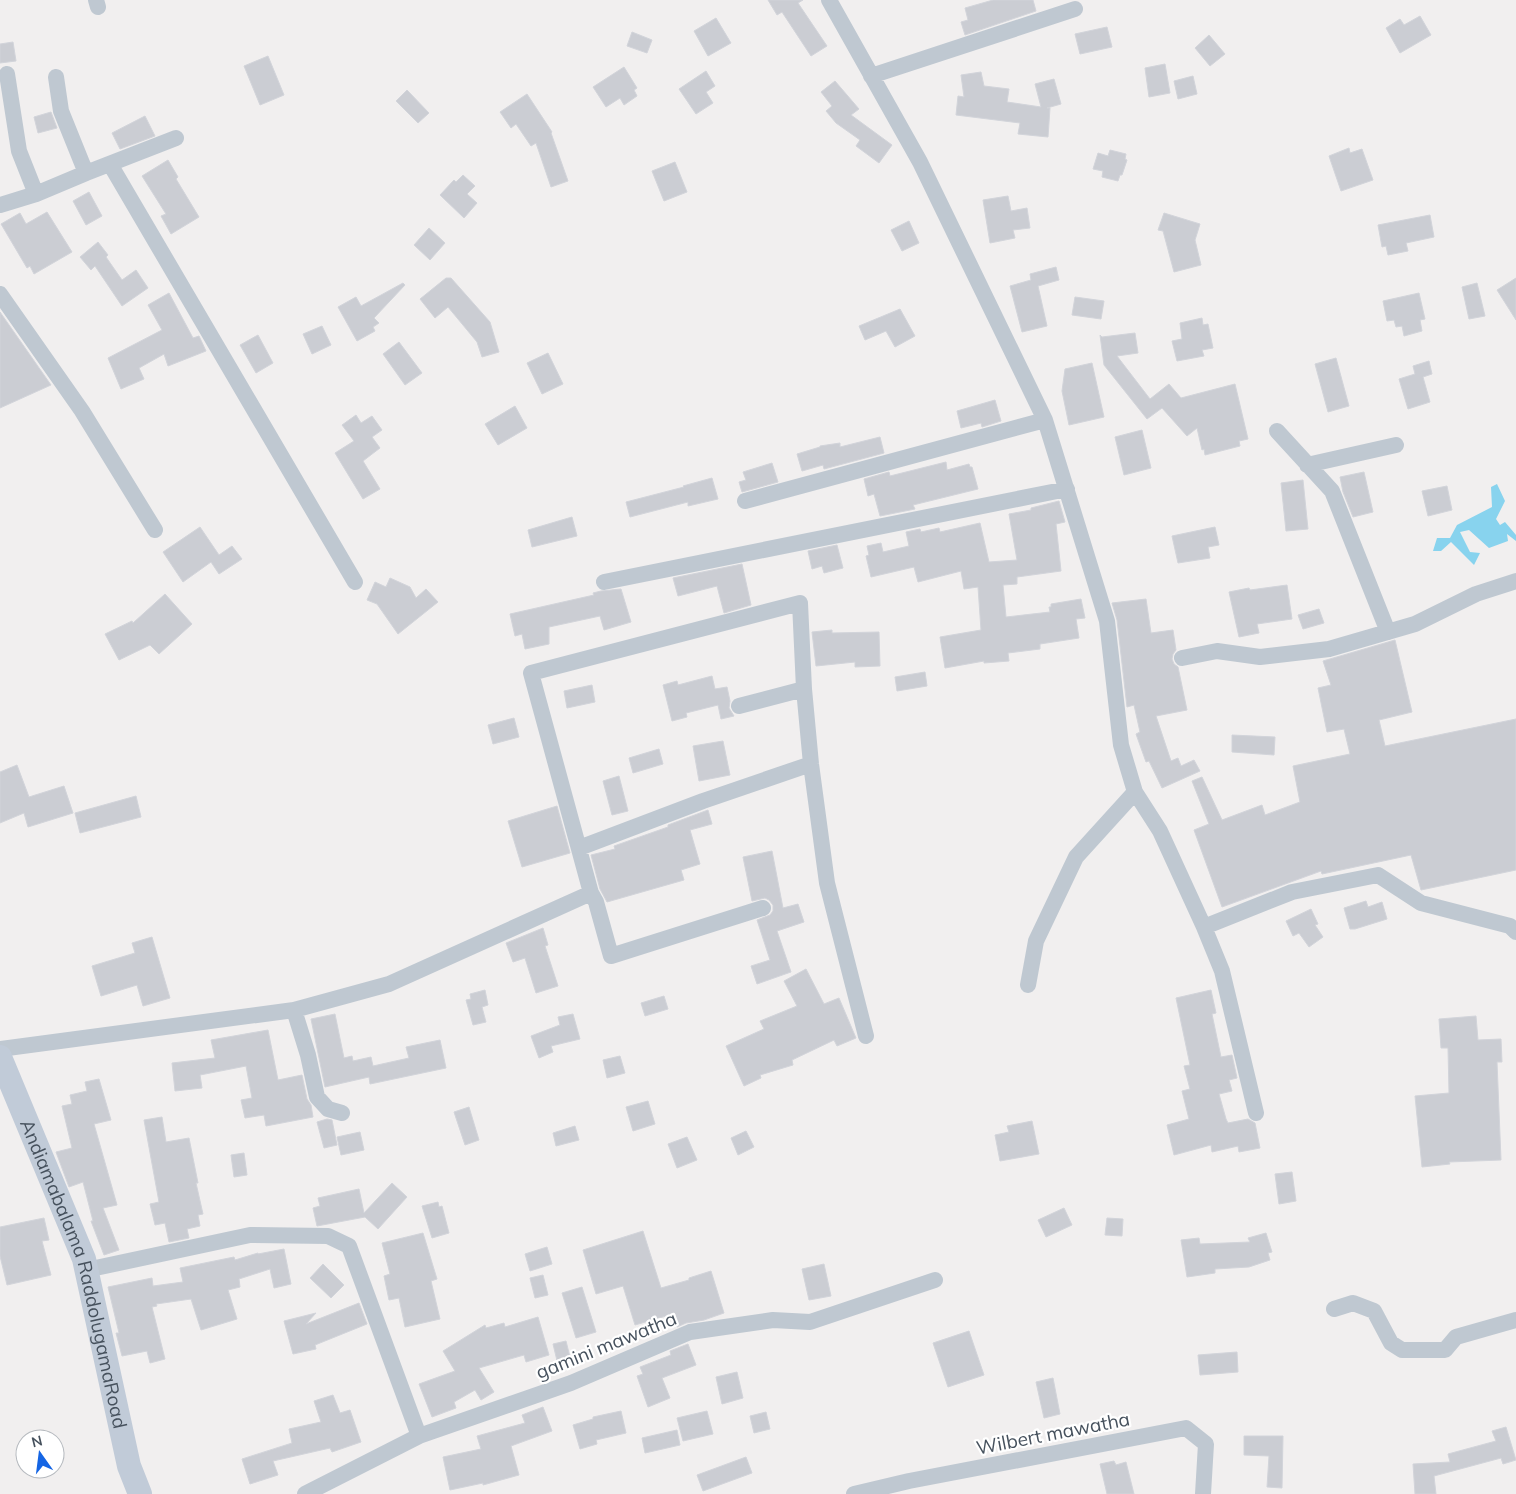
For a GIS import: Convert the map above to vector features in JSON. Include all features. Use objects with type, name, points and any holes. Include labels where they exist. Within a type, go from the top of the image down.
[{"type":"street","points":[[829,0],[920,162],[1046,420],[1107,621],[1121,745],[1134,792],[1160,832],[1222,971],[1256,1113]]},
{"type":"street","points":[[871,76],[1075,9]]},
{"type":"street","points":[[7,74],[20,151],[36,194]]},
{"type":"street","points":[[56,77],[61,111],[86,173]]},
{"type":"street","points":[[0,205],[36,194],[176,138]]},
{"type":"street","points":[[110,164],[355,582]]},
{"type":"street","points":[[0,294],[82,411],[155,530]]},
{"type":"street","points":[[745,501],[1046,420]]},
{"type":"street","points":[[1277,431],[1332,491],[1388,632]]},
{"type":"street","points":[[1307,465],[1396,444]]},
{"type":"street","points":[[604,582],[1067,489]]},
{"type":"street","points":[[1182,658],[1217,651],[1260,657],[1329,649],[1416,624],[1476,594],[1516,581]]},
{"type":"street","points":[[763,908],[611,956],[596,902],[591,893],[531,673],[800,603],[810,764],[827,883],[866,1036]]},
{"type":"street","points":[[739,706],[804,689]]},
{"type":"street","points":[[579,848],[810,764]]},
{"type":"street","points":[[1028,984],[1036,941],[1076,857],[1134,792]]},
{"type":"street","points":[[1204,927],[1292,892],[1378,875],[1421,904],[1510,926],[1516,932]]},
{"type":"street","points":[[0,1049],[294,1010],[388,984],[591,893]]},
{"type":"street","points":[[294,1010],[308,1055],[317,1097],[328,1109],[342,1113]]},
{"type":"street","name":"Andiamabalama RaddolugamaRoad","points":[[0,1056],[84,1258],[129,1466],[140,1494]]},
{"type":"street","points":[[86,1270],[250,1235],[328,1236],[349,1246],[419,1436]]},
{"type":"street","name":"gamini mawatha","points":[[305,1494],[419,1436],[571,1383],[690,1332],[773,1320],[810,1322],[935,1280]]},
{"type":"street","points":[[1334,1309],[1352,1303],[1374,1311],[1391,1343],[1402,1350],[1446,1350],[1456,1337],[1516,1320]]},
{"type":"street","name":"Wilbert mawatha","points":[[854,1494],[1186,1428],[1206,1444],[1203,1494]]},
{"type":"water","points":[[1497,484],[1505,501],[1496,519],[1500,525],[1505,522],[1516,535],[1516,541],[1507,534],[1508,541],[1489,548],[1469,530],[1460,532],[1470,552],[1480,553],[1474,565],[1451,542],[1441,551],[1433,551],[1437,538],[1450,538],[1457,525],[1492,507],[1491,487]]},
{"type":"building","points":[[768,0],[803,0],[798,3],[827,46],[811,56],[782,12],[777,15]]},
{"type":"building","points":[[993,0],[1033,0],[1036,11],[965,35],[961,22],[968,20],[965,8]]},
{"type":"building","points":[[1420,16],[1431,35],[1400,53],[1386,28],[1400,19],[1404,25]]},
{"type":"building","points":[[716,18],[731,43],[708,56],[694,31]]},
{"type":"building","points":[[1107,27],[1112,47],[1080,54],[1075,34]]},
{"type":"building","points":[[632,32],[652,40],[647,53],[627,46]]},
{"type":"building","points":[[1209,35],[1225,54],[1210,66],[1195,48]]},
{"type":"building","points":[[13,42],[16,61],[0,63],[0,44]]},
{"type":"building","points":[[268,56],[284,95],[260,105],[244,66]]},
{"type":"building","points":[[1165,64],[1170,93],[1149,97],[1145,68]]},
{"type":"building","points":[[624,67],[637,88],[634,90],[637,96],[624,105],[620,98],[606,107],[593,87]]},
{"type":"building","points":[[706,71],[715,86],[706,92],[713,103],[696,114],[679,89]]},
{"type":"building","points":[[981,72],[984,86],[1009,89],[1007,102],[1041,107],[1035,84],[1054,79],[1061,104],[1047,108],[1050,108],[1048,137],[1018,134],[1020,123],[956,115],[958,96],[964,97],[961,75]]},
{"type":"building","points":[[1193,76],[1197,94],[1178,99],[1174,81]]},
{"type":"building","points":[[835,81],[859,109],[851,115],[892,145],[879,163],[856,146],[860,140],[836,123],[826,111],[832,106],[821,92]]},
{"type":"building","points":[[407,90],[429,113],[418,123],[396,101]]},
{"type":"building","points":[[527,94],[552,132],[568,181],[551,187],[536,143],[531,146],[516,124],[511,128],[500,112]]},
{"type":"building","points":[[51,112],[57,128],[38,133],[34,117]]},
{"type":"building","points":[[145,116],[155,136],[120,149],[112,133]]},
{"type":"building","points":[[1349,148],[1350,153],[1362,149],[1373,180],[1341,191],[1329,156]]},
{"type":"building","points":[[1110,150],[1126,154],[1125,159],[1127,160],[1118,181],[1102,177],[1103,171],[1093,169],[1098,153],[1108,156]]},
{"type":"building","points":[[168,160],[178,177],[176,179],[199,217],[171,234],[161,216],[166,214],[142,176]]},
{"type":"building","points":[[675,162],[687,192],[664,201],[652,171]]},
{"type":"building","points":[[463,175],[475,186],[467,194],[477,203],[464,218],[440,195],[454,180],[456,182]]},
{"type":"building","points":[[89,192],[102,216],[86,225],[73,201]]},
{"type":"building","points":[[1008,196],[1011,211],[1027,208],[1030,228],[1013,230],[1015,238],[990,243],[983,200]]},
{"type":"building","points":[[47,212],[72,252],[34,274],[30,266],[27,268],[1,224],[20,213],[26,224]]},
{"type":"building","points":[[1164,213],[1200,224],[1195,240],[1201,265],[1174,272],[1163,231],[1158,230]]},
{"type":"building","points":[[1430,215],[1434,237],[1406,243],[1408,251],[1388,255],[1386,246],[1382,247],[1378,225]]},
{"type":"building","points":[[909,221],[919,243],[902,251],[891,230]]},
{"type":"building","points":[[429,228],[445,243],[430,260],[414,245]]},
{"type":"building","points":[[98,242],[108,255],[106,257],[122,280],[136,270],[148,288],[122,306],[95,266],[91,270],[80,257]]},
{"type":"building","points":[[1056,267],[1059,280],[1038,286],[1047,326],[1022,332],[1010,286],[1031,280],[1030,274]]},
{"type":"building","points":[[446,278],[451,278],[490,322],[499,352],[482,357],[477,342],[448,307],[435,318],[420,299]]},
{"type":"building","points":[[1516,278],[1516,320],[1497,290]]},
{"type":"building","points":[[403,283],[405,285],[374,318],[379,323],[373,327],[375,331],[357,341],[338,307],[356,297],[361,306]]},
{"type":"building","points":[[1477,283],[1485,316],[1469,319],[1462,287]]},
{"type":"building","points":[[169,293],[193,338],[199,336],[206,351],[168,366],[164,354],[139,368],[144,379],[121,389],[108,358],[162,330],[148,305]]},
{"type":"building","points":[[1419,293],[1425,319],[1420,320],[1422,331],[1404,336],[1402,326],[1396,327],[1394,320],[1387,321],[1383,301]]},
{"type":"building","points":[[1075,297],[1104,301],[1101,319],[1072,315]]},
{"type":"building","points":[[900,309],[915,336],[895,347],[886,331],[865,340],[859,326]]},
{"type":"building","points":[[0,312],[51,385],[0,408]]},
{"type":"building","points":[[1202,318],[1203,325],[1208,324],[1213,348],[1202,350],[1204,356],[1177,361],[1172,341],[1182,339],[1180,323]]},
{"type":"building","points":[[322,326],[331,345],[312,354],[303,334]]},
{"type":"building","points":[[1135,333],[1138,353],[1117,356],[1150,399],[1169,384],[1181,398],[1235,384],[1248,439],[1239,441],[1240,446],[1205,455],[1197,428],[1187,436],[1162,408],[1147,419],[1104,365],[1100,335],[1102,337]]},
{"type":"building","points":[[258,335],[273,363],[256,373],[240,345]]},
{"type":"building","points":[[399,342],[422,373],[405,385],[383,354]]},
{"type":"building","points":[[548,353],[563,384],[542,394],[527,363]]},
{"type":"building","points":[[1336,358],[1349,406],[1328,412],[1315,364]]},
{"type":"building","points":[[1429,361],[1432,374],[1423,377],[1430,402],[1408,409],[1399,379],[1415,374],[1413,366]]},
{"type":"building","points":[[1092,363],[1104,417],[1069,425],[1062,391],[1065,369]]},
{"type":"building","points":[[995,400],[1001,421],[982,427],[981,423],[961,428],[957,411]]},
{"type":"building","points":[[515,406],[527,428],[498,445],[485,424]]},
{"type":"building","points":[[356,415],[361,423],[372,416],[382,430],[372,437],[380,448],[363,461],[380,489],[363,499],[335,453],[354,441],[342,425]]},
{"type":"building","points":[[1142,430],[1151,468],[1124,475],[1115,437]]},
{"type":"building","points":[[880,437],[884,453],[824,469],[823,465],[802,471],[797,454],[820,446],[840,443],[840,447]]},
{"type":"building","points":[[946,462],[947,470],[969,464],[972,467],[978,489],[913,505],[915,509],[880,516],[874,494],[868,496],[864,479],[889,472],[890,476]]},
{"type":"building","points":[[772,463],[778,482],[742,492],[739,482],[746,480],[743,472]]},
{"type":"building","points":[[1364,472],[1373,512],[1353,517],[1343,492],[1340,477]]},
{"type":"building","points":[[712,478],[718,499],[688,506],[688,502],[630,517],[626,502]]},
{"type":"building","points":[[1303,480],[1308,529],[1286,531],[1281,483]]},
{"type":"building","points":[[1447,486],[1452,510],[1428,516],[1422,491]]},
{"type":"building","points":[[1059,501],[1065,522],[1056,524],[1061,571],[1017,577],[1017,584],[1003,585],[1006,617],[1050,612],[1049,607],[1051,607],[1051,604],[1081,599],[1085,618],[1076,619],[1079,638],[1040,644],[1040,649],[1008,653],[1009,661],[984,663],[984,661],[945,668],[940,637],[981,630],[978,587],[964,589],[961,571],[918,582],[914,567],[871,577],[866,556],[869,555],[867,546],[881,543],[883,552],[909,546],[906,532],[920,529],[921,532],[939,528],[940,532],[980,523],[989,562],[1017,560],[1009,514],[1031,510],[1031,508]]},
{"type":"building","points":[[572,517],[577,536],[532,547],[528,530]]},
{"type":"building","points":[[200,527],[219,555],[232,546],[242,559],[219,574],[211,562],[183,582],[163,552]]},
{"type":"building","points":[[1215,527],[1219,545],[1208,547],[1210,558],[1178,563],[1172,536]]},
{"type":"building","points":[[837,545],[843,568],[824,573],[822,566],[812,569],[808,551]]},
{"type":"building","points":[[742,564],[751,605],[724,613],[717,586],[678,596],[673,578]]},
{"type":"building","points":[[390,578],[410,587],[416,598],[426,589],[438,602],[398,634],[377,604],[367,600],[375,582],[386,587]]},
{"type":"building","points":[[1287,585],[1292,619],[1257,624],[1259,633],[1239,637],[1229,592],[1249,588],[1250,590]]},
{"type":"building","points":[[621,589],[631,622],[604,630],[600,616],[549,627],[549,644],[525,649],[522,634],[515,636],[510,614],[594,595],[593,593],[601,591]]},
{"type":"building","points":[[165,594],[192,624],[159,654],[150,645],[119,660],[105,634],[132,621],[133,623]]},
{"type":"building","points":[[1146,599],[1151,633],[1173,630],[1176,650],[1172,659],[1178,667],[1187,710],[1156,716],[1171,761],[1178,758],[1181,766],[1194,760],[1200,771],[1162,788],[1149,761],[1146,762],[1136,734],[1140,732],[1134,705],[1127,707],[1117,620],[1112,603]]},
{"type":"building","points":[[1319,609],[1324,623],[1303,629],[1298,615]]},
{"type":"building","points":[[832,630],[832,633],[879,632],[880,666],[855,667],[855,662],[816,666],[812,632]]},
{"type":"building","points":[[1395,640],[1412,712],[1379,720],[1385,746],[1516,719],[1516,870],[1421,890],[1411,855],[1322,874],[1321,871],[1222,907],[1194,830],[1209,824],[1192,781],[1202,777],[1222,820],[1262,805],[1265,815],[1300,802],[1293,766],[1350,754],[1344,729],[1327,732],[1318,688],[1331,685],[1323,661]]},
{"type":"building","points":[[925,672],[927,686],[897,691],[895,677]]},
{"type":"building","points":[[712,676],[715,689],[727,687],[730,701],[729,708],[734,716],[721,719],[718,705],[686,713],[687,717],[672,721],[663,685],[677,681],[678,685]]},
{"type":"building","points":[[592,685],[595,702],[567,708],[564,691]]},
{"type":"building","points":[[514,718],[519,737],[493,744],[488,725]]},
{"type":"building","points":[[1232,735],[1275,737],[1274,755],[1232,752]]},
{"type":"building","points":[[723,741],[730,775],[699,781],[693,746]]},
{"type":"building","points":[[659,749],[663,764],[633,773],[629,758]]},
{"type":"building","points":[[17,765],[29,797],[64,786],[73,813],[28,827],[24,813],[0,823],[0,772]]},
{"type":"building","points":[[619,776],[628,811],[612,815],[603,781]]},
{"type":"building","points":[[136,796],[141,817],[80,833],[75,813]]},
{"type":"building","points":[[557,806],[570,853],[522,867],[508,821]]},
{"type":"building","points":[[708,810],[712,824],[690,830],[700,864],[681,870],[684,880],[607,902],[600,889],[591,855],[615,849],[614,846],[668,827],[668,825]]},
{"type":"building","points":[[772,851],[783,908],[798,904],[804,922],[777,931],[791,972],[757,984],[751,966],[770,960],[757,920],[770,915],[773,911],[773,905],[765,898],[752,901],[743,857]]},
{"type":"building","points":[[1366,901],[1368,907],[1382,902],[1387,919],[1350,929],[1344,908]]},
{"type":"building","points":[[1311,909],[1318,924],[1315,925],[1323,937],[1309,947],[1299,933],[1293,936],[1286,921]]},
{"type":"building","points":[[543,928],[548,945],[545,946],[558,986],[536,993],[525,958],[513,962],[506,943]]},
{"type":"building","points":[[152,937],[170,998],[143,1006],[137,985],[101,996],[92,966],[135,953],[132,943]]},
{"type":"building","points":[[806,969],[824,1004],[839,998],[856,1038],[837,1046],[834,1040],[792,1060],[793,1065],[760,1075],[761,1078],[744,1086],[726,1046],[764,1029],[760,1021],[797,1006],[784,981]]},
{"type":"building","points":[[485,990],[488,1005],[482,1007],[486,1022],[473,1025],[466,1000],[471,999],[470,994]]},
{"type":"building","points":[[1211,990],[1216,1013],[1212,1014],[1221,1057],[1232,1055],[1237,1078],[1229,1080],[1232,1091],[1219,1094],[1226,1119],[1228,1123],[1248,1119],[1255,1123],[1260,1148],[1239,1152],[1238,1146],[1212,1152],[1211,1145],[1174,1155],[1167,1125],[1189,1119],[1182,1091],[1190,1089],[1184,1066],[1190,1065],[1176,998]]},
{"type":"building","points":[[664,996],[668,1009],[645,1016],[641,1003]]},
{"type":"building","points":[[335,1014],[344,1058],[352,1056],[353,1061],[371,1057],[373,1066],[409,1058],[406,1047],[440,1040],[446,1068],[370,1084],[369,1077],[325,1087],[311,1019]]},
{"type":"building","points":[[573,1014],[580,1039],[551,1046],[553,1052],[539,1058],[531,1036],[560,1025],[558,1017]]},
{"type":"building","points":[[1476,1016],[1478,1040],[1501,1039],[1502,1062],[1497,1062],[1501,1160],[1449,1162],[1450,1164],[1422,1167],[1415,1096],[1449,1093],[1448,1048],[1441,1048],[1439,1019]]},
{"type":"building","points":[[268,1030],[278,1080],[302,1075],[313,1117],[266,1126],[264,1115],[245,1118],[241,1100],[252,1098],[246,1066],[200,1075],[202,1088],[175,1091],[172,1063],[215,1058],[211,1040]]},
{"type":"building","points":[[620,1056],[625,1073],[607,1078],[603,1060]]},
{"type":"building","points":[[99,1079],[111,1120],[94,1124],[117,1205],[103,1208],[119,1250],[104,1255],[91,1221],[93,1221],[83,1182],[69,1187],[56,1152],[72,1148],[62,1106],[72,1104],[70,1095],[87,1091],[85,1082]]},
{"type":"building","points":[[648,1101],[655,1124],[633,1131],[626,1107]]},
{"type":"building","points":[[469,1107],[479,1140],[465,1145],[454,1112]]},
{"type":"building","points":[[162,1117],[166,1142],[189,1138],[203,1214],[198,1215],[200,1226],[187,1229],[189,1238],[169,1242],[165,1223],[155,1225],[150,1204],[159,1202],[144,1120]]},
{"type":"building","points":[[327,1119],[332,1120],[337,1145],[324,1148],[317,1122]]},
{"type":"building","points":[[1032,1121],[1039,1154],[1000,1161],[995,1135],[1009,1132],[1007,1126]]},
{"type":"building","points":[[575,1126],[579,1140],[556,1146],[553,1133]]},
{"type":"building","points":[[746,1131],[754,1147],[738,1155],[731,1138]]},
{"type":"building","points":[[360,1132],[364,1150],[341,1155],[337,1137]]},
{"type":"building","points":[[687,1137],[697,1160],[677,1168],[668,1144]]},
{"type":"building","points":[[244,1153],[247,1175],[234,1177],[231,1155]]},
{"type":"building","points":[[1292,1172],[1296,1201],[1279,1204],[1275,1174]]},
{"type":"building","points":[[392,1183],[407,1197],[378,1229],[365,1217],[317,1226],[313,1208],[320,1206],[318,1198],[359,1189],[364,1213]]},
{"type":"building","points":[[438,1202],[439,1207],[442,1206],[449,1233],[432,1238],[422,1206]]},
{"type":"building","points":[[1064,1208],[1072,1225],[1046,1237],[1038,1220]]},
{"type":"building","points":[[44,1218],[49,1240],[42,1241],[51,1275],[7,1285],[0,1256],[0,1227]]},
{"type":"building","points":[[1107,1218],[1123,1219],[1122,1236],[1105,1235]]},
{"type":"building","points":[[643,1231],[661,1288],[711,1271],[724,1313],[677,1327],[673,1314],[635,1325],[623,1286],[596,1294],[583,1250]]},
{"type":"building","points":[[423,1233],[437,1279],[431,1281],[440,1319],[405,1327],[399,1298],[389,1300],[384,1276],[390,1274],[382,1243]]},
{"type":"building","points":[[1266,1233],[1272,1252],[1268,1253],[1270,1260],[1249,1267],[1215,1269],[1215,1273],[1187,1277],[1181,1240],[1199,1238],[1200,1244],[1250,1242],[1248,1238]]},
{"type":"building","points":[[547,1247],[552,1264],[530,1271],[525,1254]]},
{"type":"building","points":[[284,1249],[291,1284],[274,1288],[270,1269],[239,1279],[240,1287],[228,1290],[237,1319],[201,1330],[191,1299],[156,1304],[157,1306],[152,1307],[165,1359],[150,1363],[147,1351],[122,1356],[116,1333],[119,1333],[108,1287],[152,1278],[153,1286],[183,1282],[180,1268],[234,1257],[235,1260],[258,1253]]},
{"type":"building","points":[[323,1264],[344,1285],[331,1298],[310,1278]]},
{"type":"building","points":[[824,1264],[831,1296],[809,1300],[802,1269]]},
{"type":"building","points":[[543,1275],[548,1295],[535,1298],[530,1278]]},
{"type":"building","points":[[582,1287],[596,1332],[576,1338],[562,1293]]},
{"type":"building","points":[[359,1303],[367,1324],[315,1345],[316,1349],[293,1354],[284,1321],[316,1313],[306,1324]]},
{"type":"building","points":[[538,1317],[549,1355],[526,1362],[524,1355],[479,1368],[494,1392],[481,1400],[475,1390],[454,1402],[456,1408],[432,1417],[419,1384],[455,1371],[443,1351],[485,1325],[486,1328],[504,1323],[505,1327]]},
{"type":"building","points":[[969,1331],[984,1375],[948,1387],[933,1343]]},
{"type":"building","points":[[566,1341],[572,1365],[559,1369],[553,1344]]},
{"type":"building","points":[[688,1344],[696,1365],[662,1378],[670,1398],[648,1407],[637,1376],[643,1374],[640,1367],[671,1355],[670,1351]]},
{"type":"building","points":[[1237,1352],[1238,1372],[1200,1375],[1198,1355]]},
{"type":"building","points":[[737,1372],[743,1398],[722,1404],[716,1377]]},
{"type":"building","points":[[1053,1378],[1060,1414],[1044,1418],[1036,1382]]},
{"type":"building","points":[[333,1395],[340,1413],[350,1410],[361,1442],[332,1452],[330,1448],[273,1461],[278,1475],[250,1484],[242,1459],[292,1443],[289,1429],[321,1422],[314,1401]]},
{"type":"building","points":[[543,1407],[552,1431],[511,1446],[519,1475],[483,1485],[483,1483],[450,1490],[443,1457],[481,1449],[477,1436],[525,1423],[522,1415]]},
{"type":"building","points":[[621,1411],[626,1433],[596,1440],[597,1444],[580,1449],[573,1425],[593,1419],[593,1417]]},
{"type":"building","points":[[707,1411],[713,1434],[683,1441],[677,1418]]},
{"type":"building","points":[[766,1412],[770,1429],[754,1433],[750,1416]]},
{"type":"building","points":[[1506,1427],[1516,1460],[1503,1464],[1501,1458],[1434,1476],[1436,1494],[1415,1494],[1413,1464],[1450,1462],[1448,1454],[1496,1441],[1492,1431]]},
{"type":"building","points":[[677,1430],[680,1445],[645,1453],[642,1438]]},
{"type":"building","points":[[1244,1436],[1283,1436],[1282,1488],[1267,1487],[1269,1456],[1244,1455]]},
{"type":"building","points":[[746,1457],[752,1473],[703,1491],[697,1475]]},
{"type":"building","points":[[1114,1461],[1116,1465],[1126,1462],[1134,1494],[1107,1494],[1100,1464]]}]
